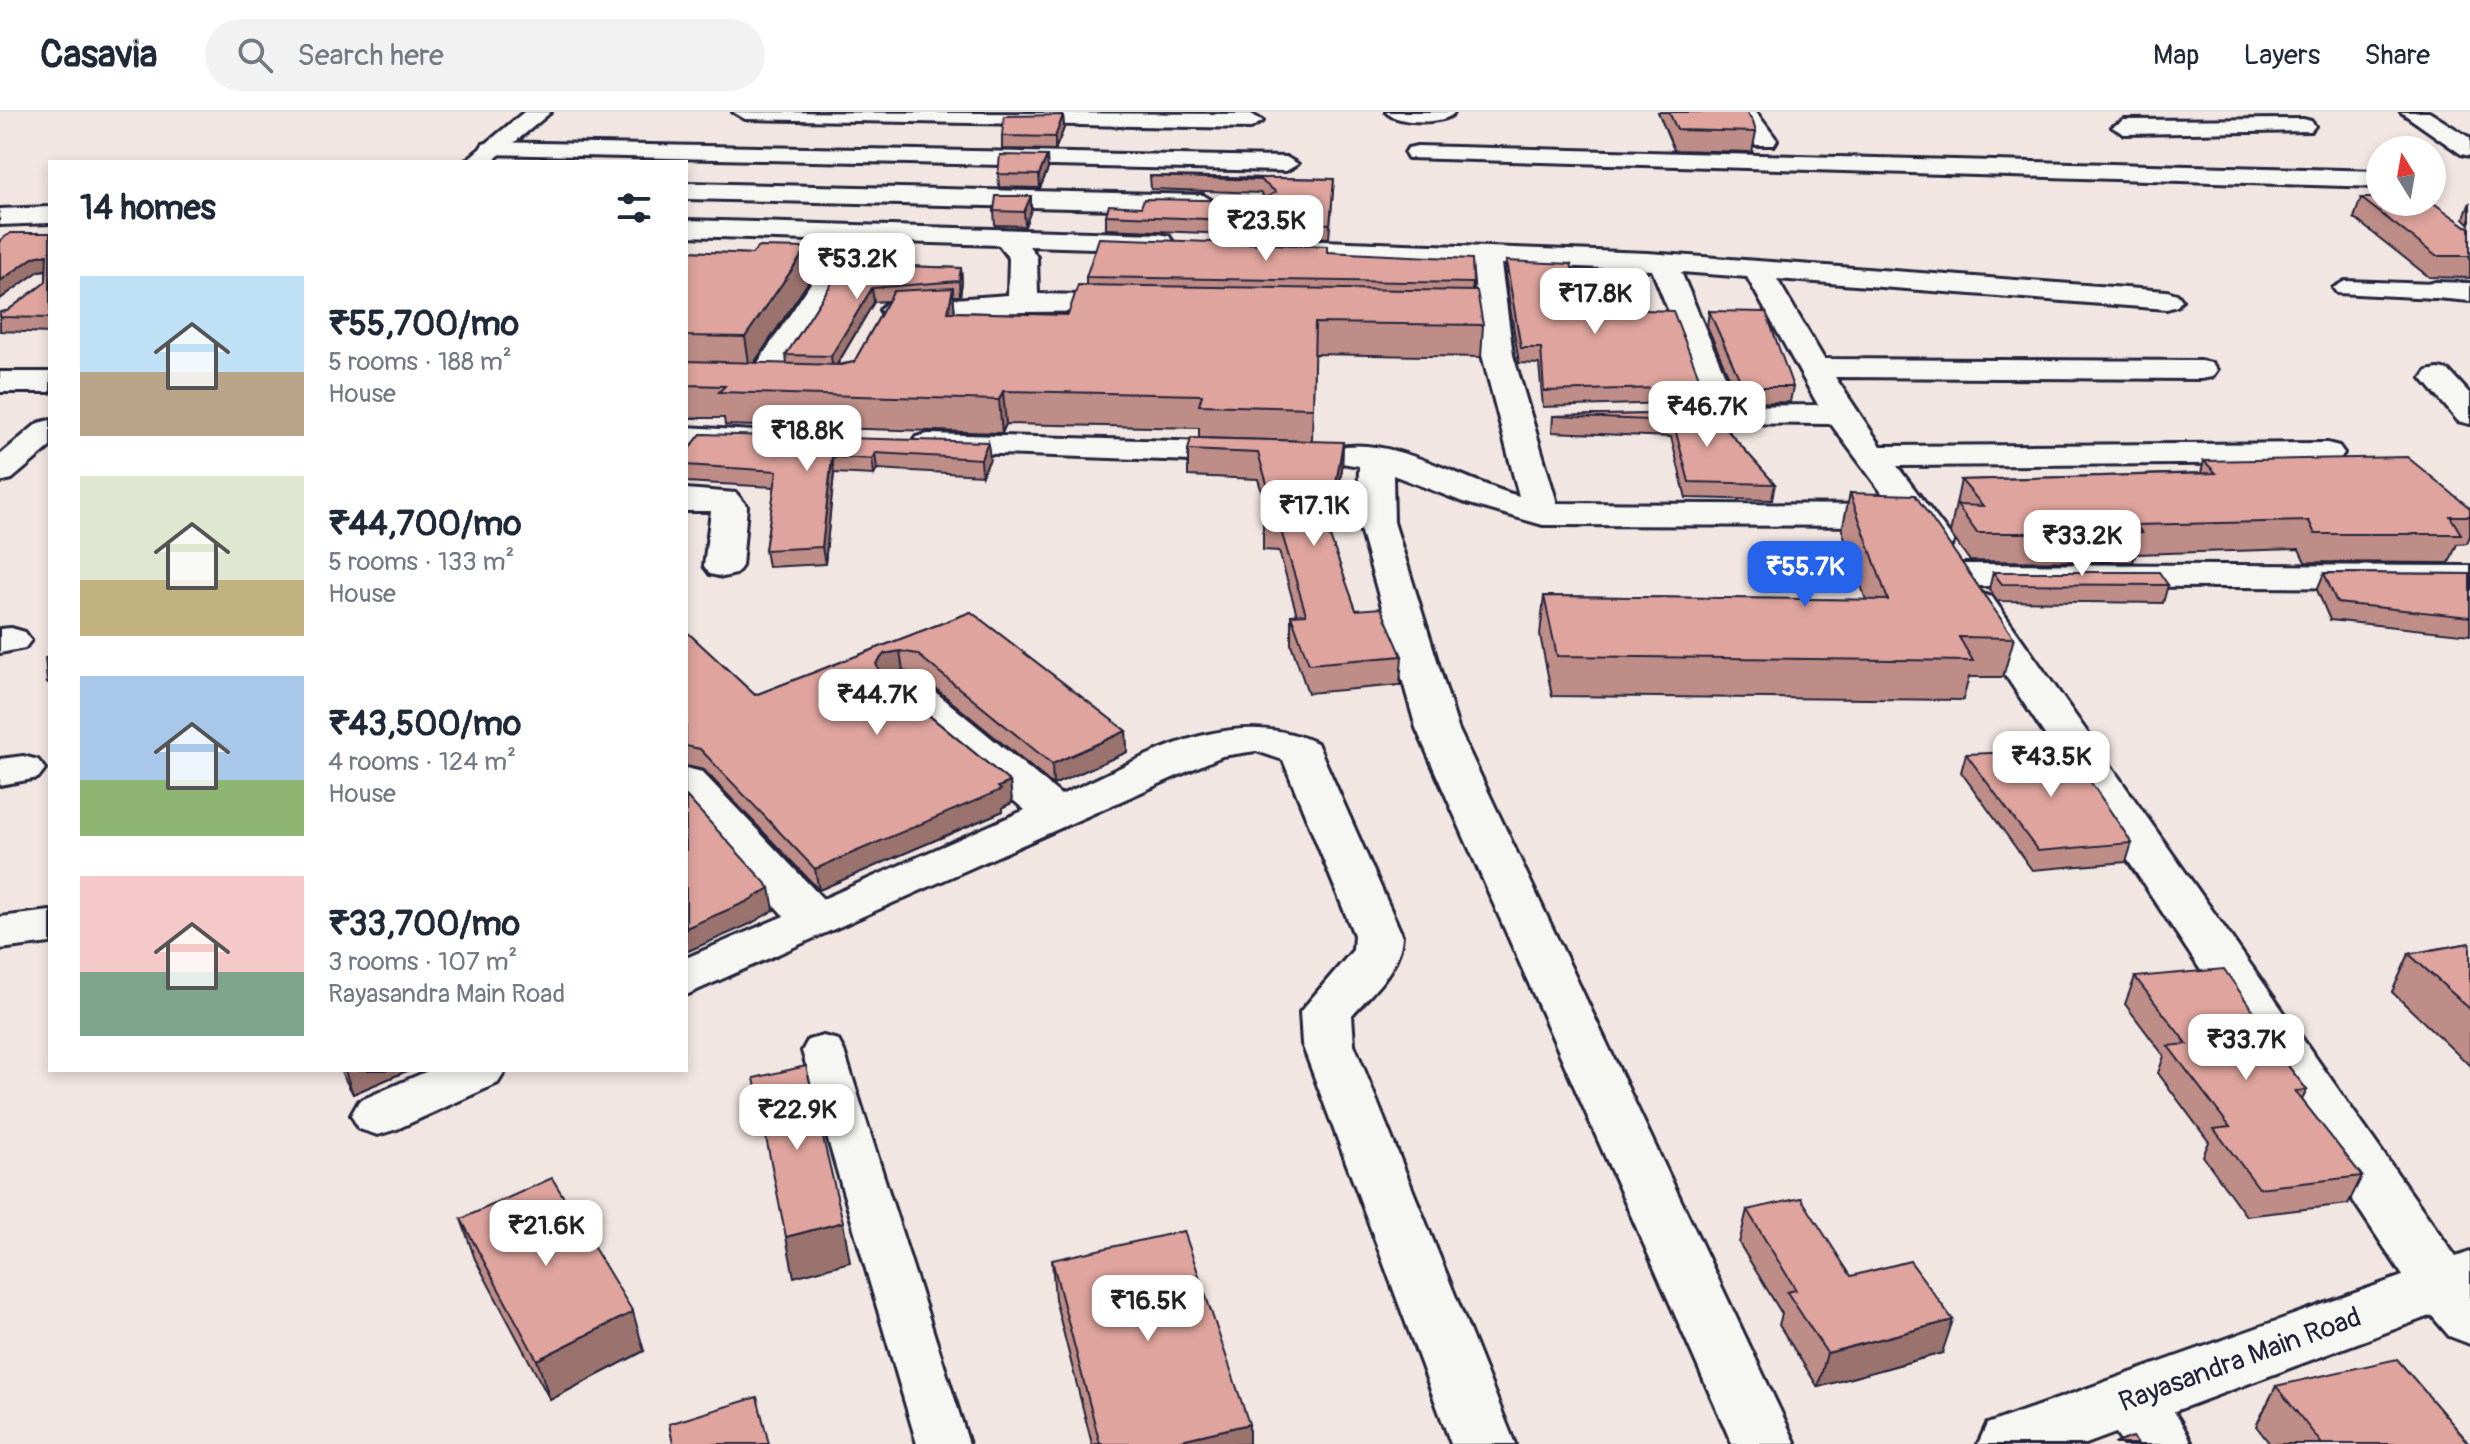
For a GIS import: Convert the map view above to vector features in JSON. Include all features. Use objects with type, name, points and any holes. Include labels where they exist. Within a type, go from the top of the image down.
[{"type":"street","points":[[484,156],[539,112]]},
{"type":"street","points":[[745,112],[1251,121]]},
{"type":"street","points":[[1398,112],[1442,113]]},
{"type":"street","points":[[1744,112],[1765,140]]},
{"type":"street","points":[[2413,112],[2470,149]]},
{"type":"street","points":[[2124,127],[2293,119],[2366,169]]},
{"type":"street","points":[[1417,153],[2366,178]]},
{"type":"street","points":[[484,156],[1286,164]]},
{"type":"street","points":[[688,191],[1228,204]]},
{"type":"street","points":[[0,217],[48,215]]},
{"type":"street","points":[[688,228],[1185,243]]},
{"type":"street","points":[[695,260],[724,229]]},
{"type":"street","points":[[760,382],[859,231]]},
{"type":"street","points":[[1006,236],[1023,257],[1023,303]]},
{"type":"street","points":[[1249,246],[1663,263],[2167,300]]},
{"type":"street","points":[[1487,256],[1473,310],[1526,419],[1543,514]]},
{"type":"street","points":[[1663,263],[1711,417],[1840,414]]},
{"type":"street","points":[[1757,270],[1840,414],[1869,456],[1918,516],[2017,667],[2461,1294]]},
{"type":"street","points":[[2435,291],[2470,292]]},
{"type":"street","points":[[871,335],[884,311],[1023,303],[1156,306]]},
{"type":"street","points":[[1815,368],[2201,370]]},
{"type":"street","points":[[2438,378],[2470,414]]},
{"type":"street","points":[[0,382],[48,382]]},
{"type":"street","points":[[0,472],[48,432]]},
{"type":"street","points":[[688,437],[789,440]]},
{"type":"street","points":[[893,443],[1376,456],[1475,495],[1543,514],[1918,516]]},
{"type":"street","points":[[1869,456],[2327,453]]},
{"type":"street","points":[[1376,456],[1376,522],[1437,728],[1764,1444]]},
{"type":"street","points":[[688,500],[723,501],[729,506],[723,566]]},
{"type":"street","points":[[1959,575],[2470,577]]},
{"type":"street","points":[[902,686],[1057,814]]},
{"type":"street","points":[[688,977],[1207,747],[1241,737],[1276,739],[1302,752],[1378,935],[1377,954],[1326,1012],[1328,1044],[1483,1444]]},
{"type":"street","points":[[688,783],[816,921]]},
{"type":"street","points":[[0,933],[48,927]]},
{"type":"street","points":[[378,1115],[475,1072]]},
{"type":"street","name":"Rayasandra Main Road","points":[[2010,1444],[2144,1422],[2461,1294]]},
{"type":"lane","points":[[2345,288],[2435,291]]},
{"type":"lane","points":[[823,1051],[943,1444]]},
{"type":"building","points":[[1669,112],[1746,112],[1756,132],[1677,130]]},
{"type":"building","points":[[1063,115],[1055,137],[1002,136],[1004,116]]},
{"type":"building","points":[[1000,155],[1047,156],[1039,175],[998,174]]},
{"type":"building","points":[[1150,176],[1334,179],[1330,224],[1106,215],[1109,205],[1141,207],[1144,199],[1260,201],[1276,192],[1260,180]]},
{"type":"building","points":[[996,196],[1031,196],[1024,212],[994,211]]},
{"type":"building","points":[[2446,212],[2470,227],[2470,256],[2436,256],[2384,216],[2446,216]]},
{"type":"building","points":[[11,233],[48,233],[48,318],[0,317],[0,312],[7,311],[46,282],[47,254],[34,257],[0,281],[0,240]]},
{"type":"building","points":[[1099,238],[1327,246],[1327,252],[1472,259],[1473,283],[1086,277]]},
{"type":"building","points":[[758,247],[807,248],[745,337],[688,336],[688,251],[752,254]]},
{"type":"building","points":[[1506,261],[1571,264],[1584,308],[1673,311],[1703,387],[1544,391],[1541,348],[1521,348]]},
{"type":"building","points":[[844,264],[961,268],[959,281],[872,288],[831,356],[786,355]]},
{"type":"building","points":[[1078,285],[1477,291],[1483,325],[1315,323],[1313,408],[1199,405],[1202,395],[1003,391],[999,400],[719,392],[725,386],[688,385],[688,361],[842,365],[854,362],[894,291],[953,288],[948,312],[1068,315]]},
{"type":"building","points":[[1709,311],[1766,312],[1793,387],[1743,387]]},
{"type":"building","points":[[1712,413],[1775,484],[1689,482],[1673,421],[1553,416]]},
{"type":"building","points":[[701,434],[988,442],[981,459],[875,453],[872,459],[832,457],[822,547],[765,550],[777,471],[688,465],[688,450]]},
{"type":"building","points":[[1191,438],[1343,442],[1328,531],[1356,610],[1381,608],[1402,656],[1309,664],[1291,615],[1306,614],[1279,524],[1263,523],[1270,494],[1258,453],[1188,450]]},
{"type":"building","points":[[2407,457],[2470,508],[2470,516],[2450,516],[2461,534],[2315,534],[2309,521],[2136,525],[2142,533],[1977,533],[1957,505],[1983,506],[1961,480],[2216,473],[2204,461]]},
{"type":"building","points":[[1850,493],[1915,495],[2014,638],[1959,637],[1973,661],[1557,656],[1544,596],[1888,600]]},
{"type":"building","points":[[1993,572],[2159,572],[2168,585],[2002,584]]},
{"type":"building","points":[[2324,573],[2470,574],[2470,617],[2337,603]]},
{"type":"building","points":[[971,612],[1126,731],[1052,764],[917,654],[900,651],[884,654],[876,664],[882,677],[1010,782],[998,787],[1001,790],[815,869],[700,749],[688,746],[688,633],[755,695]]},
{"type":"building","points":[[48,657],[48,683],[47,683],[45,658]]},
{"type":"building","points":[[2069,750],[2132,843],[2038,851],[1966,754]]},
{"type":"building","points":[[688,798],[770,888],[688,927]]},
{"type":"building","points":[[2470,943],[2470,1009],[2409,954]]},
{"type":"building","points":[[2224,969],[2258,1018],[2251,1019],[2307,1090],[2295,1091],[2362,1176],[2259,1188],[2214,1129],[2230,1127],[2168,1046],[2187,1044],[2135,977]]},
{"type":"building","points":[[806,1066],[843,1222],[786,1237],[754,1078]]},
{"type":"building","points":[[552,1178],[633,1312],[537,1360],[461,1219]]},
{"type":"building","points":[[1801,1198],[1851,1276],[1910,1261],[1953,1320],[1827,1353],[1787,1292],[1796,1290],[1747,1210]]},
{"type":"building","points":[[1184,1231],[1249,1424],[1164,1444],[1100,1444],[1052,1260]]},
{"type":"building","points":[[2397,1359],[2470,1444],[2322,1444],[2276,1386]]},
{"type":"building","points":[[757,1397],[769,1444],[673,1444],[669,1424]]},
{"type":"building","points":[[2132,1437],[2138,1444],[2114,1444]]}]
